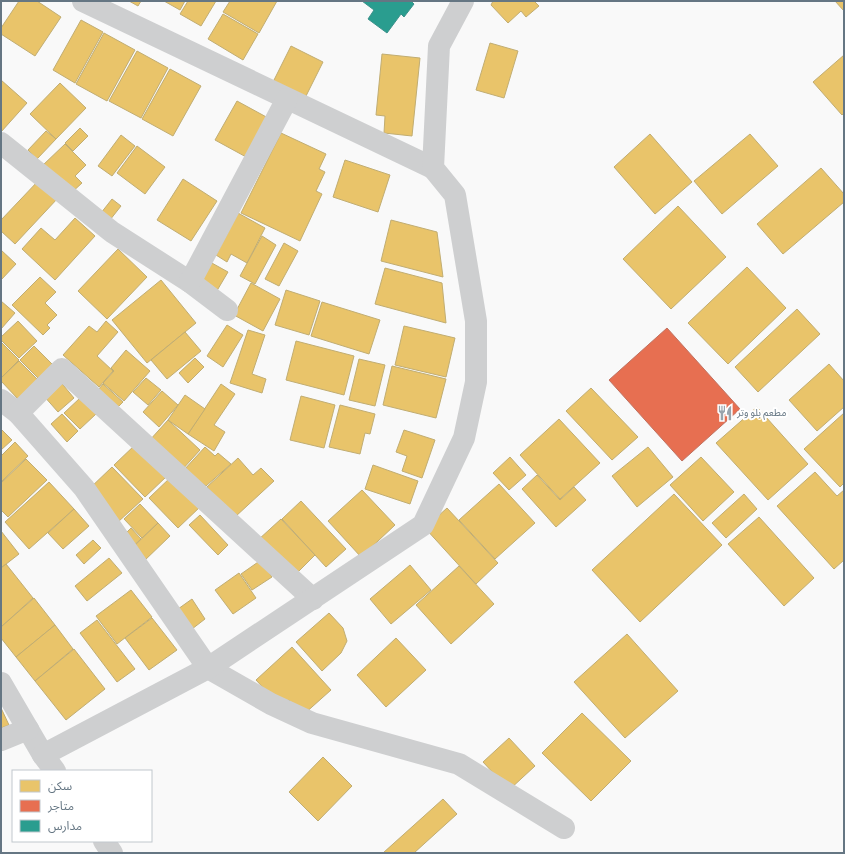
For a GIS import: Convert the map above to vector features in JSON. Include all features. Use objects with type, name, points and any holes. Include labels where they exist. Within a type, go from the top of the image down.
[{"type":"street","points":[[1,683],[49,763],[208,668],[423,525],[464,438],[476,382],[476,321],[454,195],[433,168],[83,1]]},
{"type":"street","points":[[433,168],[439,46],[463,1]]},
{"type":"street","points":[[190,282],[287,99]]},
{"type":"street","points":[[1,142],[112,232],[190,282],[227,310]]},
{"type":"street","points":[[313,599],[62,369],[9,406],[84,488],[208,668],[271,704],[312,723],[459,764],[564,828]]},
{"type":"street","points":[[1,740],[28,729]]},
{"type":"street","points":[[105,842],[112,853]]},
{"type":"building: سكن","points":[[19,1],[37,1],[61,17],[35,56],[1,34],[1,28]]},
{"type":"building: سكن","points":[[129,1],[141,1],[138,6]]},
{"type":"building: سكن","points":[[164,1],[185,1],[180,10]]},
{"type":"building: سكن","points":[[188,1],[216,1],[201,26],[180,14]]},
{"type":"building: سكن","points":[[230,1],[277,1],[259,33],[223,12]]},
{"type":"building: سكن","points":[[493,1],[534,1],[539,6],[526,17],[521,11],[508,23],[491,5]]},
{"type":"building: سكن","points":[[835,1],[844,1],[844,11]]},
{"type":"building: سكن","points":[[223,14],[258,34],[243,60],[208,39]]},
{"type":"building: سكن","points":[[81,20],[103,32],[75,83],[53,70]]},
{"type":"building: سكن","points":[[104,33],[135,50],[107,101],[76,84]]},
{"type":"building: سكن","points":[[490,43],[518,51],[504,98],[476,90]]},
{"type":"building: سكن","points":[[291,46],[323,62],[305,98],[273,82]]},
{"type":"building: سكن","points":[[137,51],[168,68],[141,118],[109,101]]},
{"type":"building: سكن","points":[[382,54],[420,58],[412,136],[384,133],[385,116],[376,115]]},
{"type":"building: سكن","points":[[844,55],[844,113],[842,115],[813,82]]},
{"type":"building: سكن","points":[[170,69],[201,86],[173,136],[142,119]]},
{"type":"building: سكن","points":[[1,80],[27,103],[1,132]]},
{"type":"building: سكن","points":[[60,83],[86,108],[56,139],[30,114]]},
{"type":"building: سكن","points":[[237,101],[270,119],[248,158],[215,140]]},
{"type":"building: سكن","points":[[80,128],[88,136],[73,151],[65,143]]},
{"type":"building: سكن","points":[[46,131],[56,139],[37,159],[28,150]]},
{"type":"building: سكن","points":[[281,133],[326,154],[319,169],[325,172],[316,191],[322,194],[300,241],[241,213]]},
{"type":"building: سكن","points":[[650,134],[692,182],[655,214],[614,167]]},
{"type":"building: سكن","points":[[750,134],[778,166],[722,214],[694,181]]},
{"type":"building: سكن","points":[[121,135],[135,146],[112,176],[98,166]]},
{"type":"building: سكن","points":[[65,144],[86,165],[75,176],[82,183],[70,194],[42,166]]},
{"type":"building: سكن","points":[[137,146],[165,167],[145,194],[117,173]]},
{"type":"building: سكن","points":[[345,160],[390,175],[378,212],[333,197]]},
{"type":"building: سكن","points":[[821,168],[844,194],[844,202],[783,254],[757,224]]},
{"type":"building: سكن","points":[[183,179],[217,201],[191,241],[157,220]]},
{"type":"building: سكن","points":[[39,180],[58,198],[15,244],[1,231],[1,220]]},
{"type":"building: سكن","points":[[112,199],[121,206],[106,225],[97,218]]},
{"type":"building: سكن","points":[[678,206],[726,257],[671,309],[623,259]]},
{"type":"building: سكن","points":[[238,213],[265,228],[247,263],[231,254],[227,262],[216,255]]},
{"type":"building: سكن","points":[[75,218],[95,236],[55,280],[22,249],[41,228],[55,240]]},
{"type":"building: سكن","points":[[391,220],[437,232],[443,277],[381,261]]},
{"type":"building: سكن","points":[[262,236],[276,245],[255,284],[240,276]]},
{"type":"building: سكن","points":[[284,243],[298,251],[279,286],[265,279]]},
{"type":"building: سكن","points":[[118,249],[147,277],[107,319],[78,291]]},
{"type":"building: سكن","points":[[1,250],[16,264],[1,280]]},
{"type":"building: سكن","points":[[210,262],[228,272],[215,294],[198,285]]},
{"type":"building: سكن","points":[[747,267],[786,308],[728,364],[688,323]]},
{"type":"building: سكن","points":[[385,268],[442,283],[446,323],[375,304]]},
{"type":"building: سكن","points":[[40,277],[56,292],[45,303],[57,315],[47,325],[50,328],[43,335],[12,305]]},
{"type":"building: سكن","points":[[161,280],[196,323],[147,363],[112,320]]},
{"type":"building: سكن","points":[[251,283],[280,299],[263,331],[234,315]]},
{"type":"building: سكن","points":[[286,290],[320,301],[309,335],[275,325]]},
{"type":"building: سكن","points":[[1,301],[15,313],[1,329]]},
{"type":"building: سكن","points":[[322,302],[380,320],[369,354],[311,336]]},
{"type":"building: سكن","points":[[797,309],[820,334],[758,392],[735,367]]},
{"type":"building: سكن","points":[[18,321],[37,341],[19,358],[1,340],[1,337]]},
{"type":"building: سكن","points":[[106,321],[118,332],[97,356],[113,371],[99,387],[63,355],[89,326],[97,332]]},
{"type":"building: سكن","points":[[227,325],[243,335],[223,367],[207,356]]},
{"type":"building: سكن","points":[[404,326],[455,338],[446,377],[395,365]]},
{"type":"building: سكن","points":[[248,330],[265,335],[252,374],[266,379],[262,393],[230,383]]},
{"type":"building: سكن","points":[[185,332],[201,351],[167,379],[151,360]]},
{"type":"building: سكن","points":[[296,341],[354,356],[344,395],[286,380]]},
{"type":"building: سكن","points":[[1,342],[19,360],[1,378]]},
{"type":"building: سكن","points":[[34,346],[53,365],[39,379],[20,360]]},
{"type":"building: سكن","points":[[126,350],[150,371],[124,401],[103,383],[114,371],[111,368]]},
{"type":"building: سكن","points":[[195,358],[204,367],[188,383],[179,373]]},
{"type":"building: سكن","points":[[359,359],[385,365],[375,406],[349,400]]},
{"type":"building: سكن","points":[[19,361],[38,380],[18,399],[1,381],[1,378]]},
{"type":"building: سكن","points":[[829,364],[844,381],[844,407],[817,431],[789,400]]},
{"type":"building: سكن","points":[[392,366],[446,379],[436,418],[383,405]]},
{"type":"building: سكن","points":[[146,378],[161,390],[148,405],[133,392]]},
{"type":"building: سكن","points":[[59,380],[74,398],[58,412],[43,395]]},
{"type":"building: سكن","points":[[103,384],[123,402],[113,412],[94,395]]},
{"type":"building: سكن","points":[[221,384],[235,394],[214,425],[225,432],[214,451],[188,434]]},
{"type":"building: سكن","points":[[591,388],[638,437],[612,460],[566,411]]},
{"type":"building: سكن","points":[[162,391],[178,405],[159,427],[143,412]]},
{"type":"building: سكن","points":[[185,395],[205,409],[188,434],[168,420]]},
{"type":"building: سكن","points":[[301,396],[335,405],[324,448],[290,440]]},
{"type":"building: سكن","points":[[80,398],[96,414],[80,429],[64,413]]},
{"type":"building: سكن","points":[[340,405],[375,414],[370,434],[365,433],[360,454],[329,447]]},
{"type":"building: سكن","points":[[757,407],[808,464],[768,500],[716,443]]},
{"type":"building: سكن","points":[[844,413],[844,483],[840,487],[804,449]]},
{"type":"building: سكن","points":[[62,414],[78,431],[67,442],[51,424]]},
{"type":"building: سكن","points":[[559,419],[600,463],[560,499],[520,455]]},
{"type":"building: سكن","points":[[168,420],[200,450],[181,471],[149,441]]},
{"type":"building: سكن","points":[[1,429],[12,440],[1,450]]},
{"type":"building: سكن","points":[[404,430],[435,440],[422,478],[402,471],[407,456],[396,452]]},
{"type":"building: سكن","points":[[15,442],[28,456],[1,482],[1,456]]},
{"type":"building: سكن","points":[[136,444],[167,476],[145,497],[114,465]]},
{"type":"building: سكن","points":[[205,447],[215,456],[218,453],[231,464],[206,486],[183,471]]},
{"type":"building: سكن","points":[[648,447],[673,477],[637,507],[612,476]]},
{"type":"building: سكن","points":[[510,457],[526,475],[509,490],[493,473]]},
{"type":"building: سكن","points":[[701,457],[734,492],[703,521],[670,485]]},
{"type":"building: سكن","points":[[238,458],[253,475],[261,468],[274,481],[235,517],[207,487]]},
{"type":"building: سكن","points":[[26,459],[47,480],[8,517],[1,510],[1,483]]},
{"type":"building: سكن","points":[[373,465],[418,481],[410,504],[365,489]]},
{"type":"building: سكن","points":[[112,467],[143,499],[118,522],[88,490]]},
{"type":"building: سكن","points":[[815,472],[837,496],[844,490],[844,560],[834,569],[777,506]]},
{"type":"building: سكن","points":[[537,475],[560,500],[574,487],[586,500],[556,527],[522,489]]},
{"type":"building: سكن","points":[[172,476],[201,506],[178,528],[149,498]]},
{"type":"building: سكن","points":[[49,482],[74,509],[29,549],[5,522]]},
{"type":"building: سكن","points":[[499,484],[535,523],[495,559],[459,520]]},
{"type":"building: سكن","points":[[362,490],[395,525],[361,557],[328,521]]},
{"type":"building: سكن","points":[[674,494],[722,545],[640,622],[592,570]]},
{"type":"building: سكن","points":[[744,494],[757,509],[726,538],[712,523]]},
{"type":"building: سكن","points":[[301,501],[346,549],[326,567],[282,519]]},
{"type":"building: سكن","points":[[140,504],[158,523],[142,538],[124,519]]},
{"type":"building: سكن","points":[[447,508],[498,563],[476,584],[425,528]]},
{"type":"building: سكن","points":[[74,509],[89,526],[63,549],[48,533]]},
{"type":"building: سكن","points":[[200,515],[228,545],[218,555],[189,525]]},
{"type":"building: سكن","points":[[759,517],[814,578],[784,606],[728,544]]},
{"type":"building: سكن","points":[[281,519],[315,555],[293,577],[258,540]]},
{"type":"building: سكن","points":[[158,523],[170,536],[143,562],[131,549]]},
{"type":"building: سكن","points":[[131,528],[141,539],[130,549],[120,539]]},
{"type":"building: سكن","points":[[1,531],[19,554],[1,568]]},
{"type":"building: سكن","points":[[93,540],[101,548],[84,564],[76,555]]},
{"type":"building: سكن","points":[[109,558],[122,573],[87,601],[75,586]]},
{"type":"building: سكن","points":[[261,560],[272,577],[252,590],[241,574]]},
{"type":"building: سكن","points":[[6,564],[33,598],[1,627],[1,568]]},
{"type":"building: سكن","points":[[410,565],[431,590],[391,624],[370,599]]},
{"type":"building: سكن","points":[[459,566],[494,604],[451,644],[416,605]]},
{"type":"building: سكن","points":[[239,573],[256,598],[233,614],[215,590]]},
{"type":"building: سكن","points":[[131,590],[152,617],[117,644],[96,616]]},
{"type":"building: سكن","points":[[34,598],[55,625],[16,657],[1,638],[1,627]]},
{"type":"building: سكن","points":[[192,599],[205,619],[192,629],[178,609]]},
{"type":"building: سكن","points":[[329,613],[343,628],[347,641],[341,653],[322,671],[296,642]]},
{"type":"building: سكن","points":[[152,618],[177,650],[149,670],[125,638]]},
{"type":"building: سكن","points":[[97,620],[135,669],[117,682],[80,633]]},
{"type":"building: سكن","points":[[55,625],[73,649],[35,681],[16,657]]},
{"type":"building: سكن","points":[[627,634],[678,691],[625,738],[574,682]]},
{"type":"building: سكن","points":[[396,638],[426,670],[386,707],[357,675]]},
{"type":"building: سكن","points":[[292,647],[331,690],[303,715],[289,700],[281,707],[256,680]]},
{"type":"building: سكن","points":[[74,649],[105,689],[66,720],[35,681]]},
{"type":"building: سكن","points":[[1,708],[9,725],[1,728]]},
{"type":"building: سكن","points":[[582,713],[631,761],[591,801],[542,753]]},
{"type":"building: سكن","points":[[509,738],[535,766],[509,790],[483,762]]},
{"type":"building: سكن","points":[[323,757],[352,786],[318,821],[289,792]]},
{"type":"building: سكن","points":[[443,799],[457,814],[414,853],[383,853]]},
{"type":"building: متاجر","points":[[667,328],[740,409],[682,461],[609,380]]},
{"type":"building: مدارس","points":[[362,1],[411,1],[414,4],[404,17],[401,14],[387,33],[368,19],[374,10]]},
{"type":"place","name":"مطعم بلو وتر","points":[[725,413]]}]
